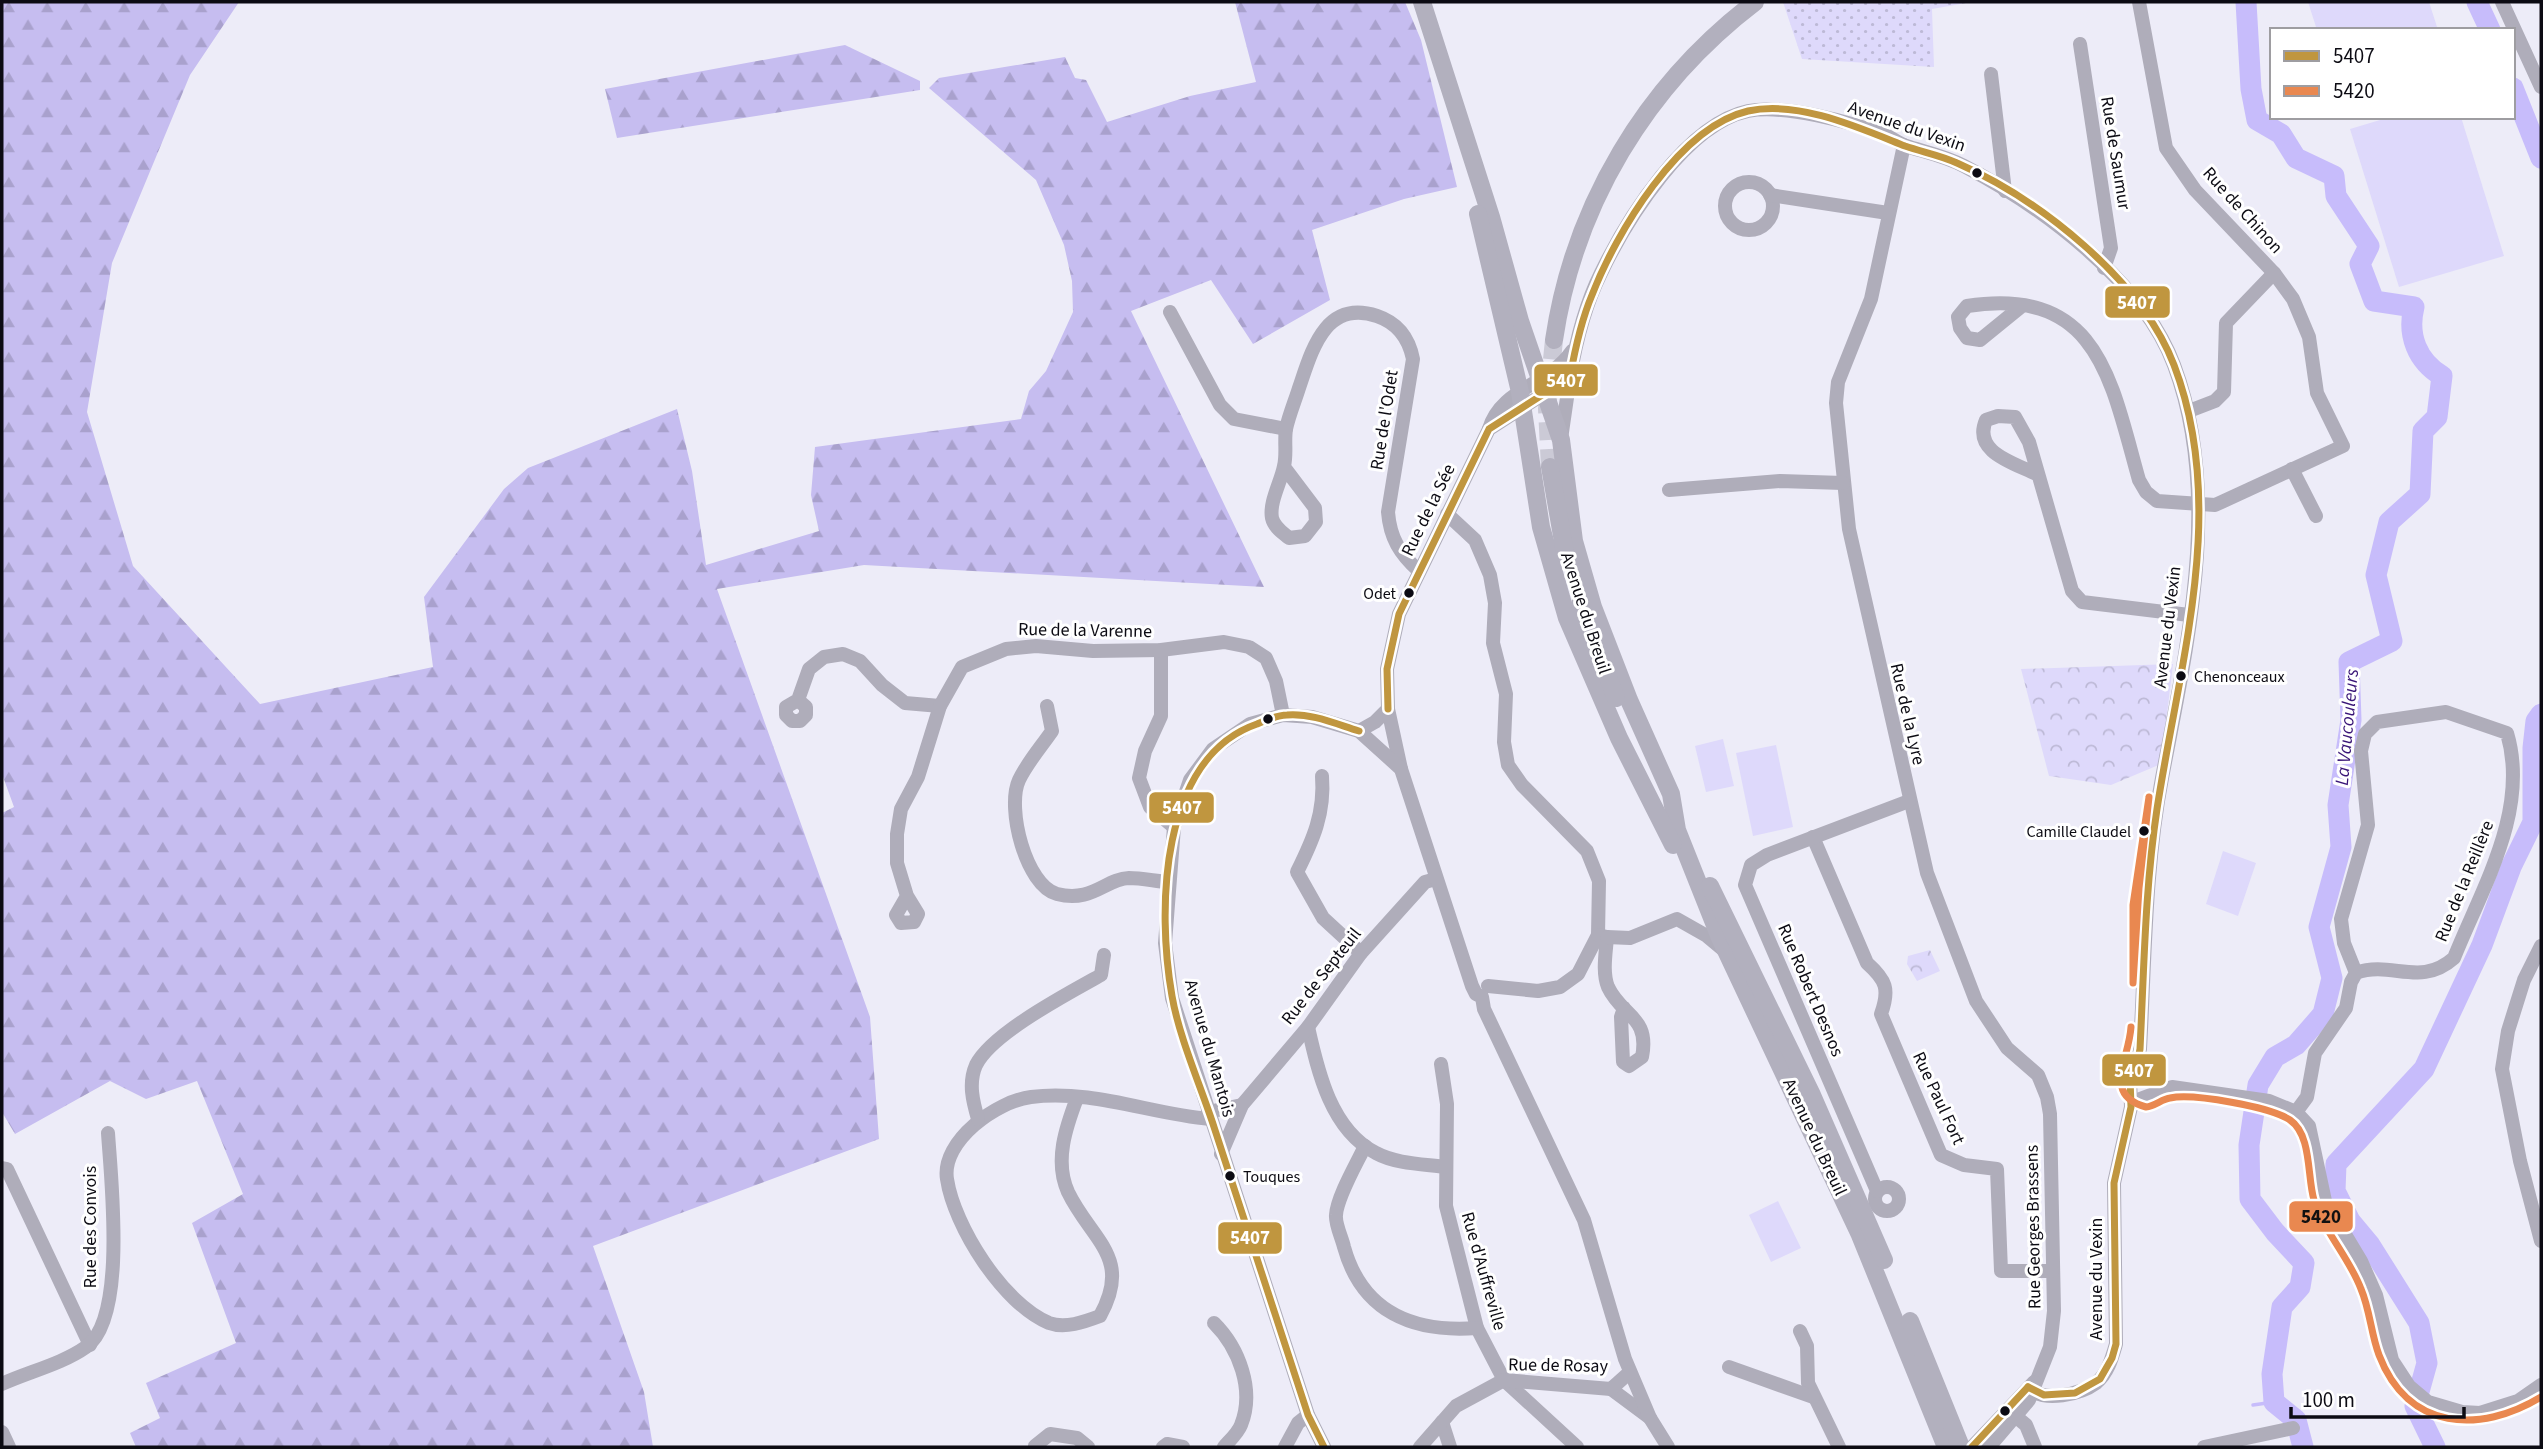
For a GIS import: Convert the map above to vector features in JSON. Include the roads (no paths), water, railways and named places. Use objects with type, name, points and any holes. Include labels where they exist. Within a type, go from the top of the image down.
[{"type":"main road","points":[[1422,2],[1561,440],[1574,541],[1581,568],[1629,700],[1671,794],[1677,830]]},
{"type":"main road","points":[[1554,340],[1575,249],[1609,170],[1644,114],[1671,81],[1708,41],[1755,2]]},
{"type":"main road","points":[[1468,144],[1478,212],[1520,400],[1541,527],[1567,618],[1619,738],[1727,953]]},
{"type":"main road","name":"Avenue du Breuil","points":[[1550,467],[1563,543],[1591,636],[1621,711],[1677,830],[1727,953],[1860,1235],[1936,1420],[1954,1443]]},
{"type":"main road","name":"Avenue du Breuil","points":[[1677,830],[1732,928],[1812,1095],[1937,1385],[1954,1443]]},
{"type":"street","name":"Rue de Chinon","points":[[2139,2],[2166,148],[2195,190],[2274,273],[2226,323],[2224,392],[2214,401],[2189,411]]},
{"type":"street","points":[[2502,2],[2514,28]]},
{"type":"street","points":[[2515,30],[2541,87]]},
{"type":"street","name":"Rue de Saumur","points":[[2080,44],[2111,248],[2104,268]]},
{"type":"street","points":[[1991,74],[2005,191]]},
{"type":"street","name":"Avenue du Vexin","points":[[1561,440],[1575,347],[1600,274],[1658,181],[1700,135],[1721,121],[1747,111],[1790,112],[1846,124],[1887,136],[1904,145],[1924,149],[1963,166],[2005,191],[2069,237],[2104,268],[2160,336],[2173,362],[2189,411],[2198,472],[2197,502],[2189,615],[2180,686],[2157,811],[2149,889],[2140,1049],[2130,1085],[2131,1107],[2114,1183],[2116,1344],[2109,1366],[2098,1382],[2080,1392],[2058,1395],[2033,1386]]},
{"type":"street","name":"Rue de la Lyre","points":[[1904,145],[1871,299],[1838,382],[1843,483],[1849,529],[1869,628],[1927,873],[1976,1001],[1993,1031],[2007,1048],[2038,1075]]},
{"type":"street","points":[[1770,195],[1888,213]]},
{"type":"street","points":[[2023,305],[2070,325],[2096,351],[2109,375],[2139,480],[2146,492],[2157,501],[2215,505],[2343,446],[2317,393],[2309,337],[2293,299],[2274,273]]},
{"type":"street","points":[[1170,312],[1220,405],[1234,419],[1286,429]]},
{"type":"street","name":"Rue de l'Odet","points":[[1284,467],[1315,509],[1316,522],[1305,536],[1289,538],[1276,527],[1271,516],[1284,467],[1286,429],[1312,350],[1328,324],[1348,313],[1366,312],[1385,319],[1402,331],[1410,345],[1413,359],[1388,512],[1389,532],[1404,558],[1419,571]]},
{"type":"street","points":[[1533,356],[1549,363],[1560,360],[1575,347]]},
{"type":"street","points":[[1544,387],[1575,347]]},
{"type":"street","points":[[1520,400],[1570,377]]},
{"type":"street","name":"Rue de la Sée","points":[[1401,768],[1388,709],[1387,669],[1399,614],[1489,429],[1494,410],[1520,400]]},
{"type":"street","points":[[2038,475],[1992,452],[1984,444],[1982,431],[1986,420],[1998,416],[2015,417],[2029,442],[2072,591],[2082,601],[2189,615]]},
{"type":"street","points":[[2292,469],[2316,516]]},
{"type":"street","points":[[1670,490],[1784,481],[1843,483]]},
{"type":"street","points":[[1447,514],[1475,540],[1490,575],[1495,603],[1493,643],[1506,694],[1504,742],[1508,765],[1522,785],[1587,851],[1599,881],[1608,987],[1624,1008]]},
{"type":"street","name":"Rue de la Varenne","points":[[907,896],[897,863],[901,809],[918,777],[940,706],[962,667],[1006,649],[1036,646],[1093,651],[1161,650],[1224,642],[1249,647],[1266,658],[1276,681],[1283,715]]},
{"type":"street","points":[[1161,650],[1161,716],[1145,751],[1139,778],[1150,807],[1174,827]]},
{"type":"street","points":[[798,700],[809,669],[824,657],[843,654],[860,661],[882,685],[905,703],[940,706]]},
{"type":"street","points":[[1048,706],[1052,731],[1018,782],[1014,807],[1030,872],[1040,885],[1056,894],[1078,897],[1127,878],[1167,883]]},
{"type":"street","points":[[1359,731],[1375,722],[1388,709]]},
{"type":"street","name":"Rue de la Reillère","points":[[2446,712],[2507,733],[2512,750],[2508,824],[2454,958],[2442,969],[2426,974],[2369,968],[2356,973],[2344,943],[2341,919],[2368,825],[2361,751],[2365,734],[2377,722],[2446,712]]},
{"type":"street","name":"Avenue du Mantois","points":[[1324,1447],[1308,1415],[1172,998],[1164,943],[1167,883],[1174,827],[1190,780],[1213,749],[1250,724],[1283,715],[1312,717],[1359,731],[1401,768]]},
{"type":"street","points":[[1401,768],[1476,994],[1485,991],[1538,991],[1560,987],[1578,974],[1603,936]]},
{"type":"street","points":[[1322,776],[1324,795],[1318,828],[1297,872],[1323,918],[1361,953]]},
{"type":"street","name":"Rue Robert Desnos","points":[[1877,1191],[1745,885],[1751,865],[1767,855],[1909,801]]},
{"type":"street","name":"Rue Paul Fort","points":[[1813,837],[1867,963],[1884,977],[1888,995],[1881,1014],[1941,1155],[1948,1160],[1997,1169],[2001,1271],[2052,1271]]},
{"type":"street","name":"Rue de Septeuil","points":[[1222,1154],[1242,1105],[1308,1027],[1361,953],[1424,882],[1436,879]]},
{"type":"street","points":[[1603,936],[1630,938],[1676,919],[1707,936],[1727,953]]},
{"type":"street","points":[[2541,946],[2524,980],[2508,1031],[2502,1069],[2536,1205],[2541,1241]]},
{"type":"street","points":[[978,1119],[971,1095],[976,1065],[998,1040],[1101,975],[1104,955]]},
{"type":"street","points":[[2296,1112],[2306,1097],[2315,1054],[2346,1008],[2351,982],[2356,973]]},
{"type":"street","points":[[1485,991],[1484,1009],[1584,1220],[1630,1372],[1650,1418],[1668,1447]]},
{"type":"street","points":[[1308,1027],[1316,1065],[1343,1125],[1366,1146],[1388,1157],[1446,1167]]},
{"type":"street","points":[[2140,1049],[2172,1087]]},
{"type":"street","name":"Rue d'Auffreville","points":[[1441,1064],[1447,1104],[1446,1206],[1476,1328],[1504,1380],[1577,1447]]},
{"type":"street","points":[[2135,1069],[2156,1071]]},
{"type":"street","points":[[2151,1095],[2156,1071]]},
{"type":"street","name":"Rue Georges Brassens","points":[[2033,1386],[2050,1347],[2054,1311],[2050,1114],[2048,1097],[2038,1075]]},
{"type":"street","points":[[2130,1085],[2134,1093],[2151,1095]]},
{"type":"street","points":[[2131,1107],[2172,1087],[2269,1101],[2296,1112],[2309,1126],[2325,1201],[2361,1261],[2376,1295],[2392,1360],[2409,1387],[2428,1402],[2462,1412],[2480,1413],[2518,1401],[2541,1385]]},
{"type":"street","points":[[1077,1098],[1065,1131],[1062,1164],[1068,1191],[1104,1245],[1113,1271],[1111,1296],[1100,1317],[1076,1325],[1050,1324],[1019,1304],[985,1264],[959,1217],[946,1177],[952,1151],[978,1119],[1029,1097],[1077,1098],[1099,1099],[1173,1116],[1209,1115],[1242,1105]]},
{"type":"street","name":"Rue des Convois","points":[[90,1345],[105,1322],[112,1276],[108,1133]]},
{"type":"street","points":[[1366,1146],[1336,1216],[1349,1263],[1375,1303],[1412,1324],[1448,1330],[1476,1328]]},
{"type":"street","points":[[2,1168],[7,1169],[90,1345],[2,1384]]},
{"type":"street","points":[[1214,1323],[1230,1339],[1241,1363],[1246,1395],[1241,1426],[1224,1447]]},
{"type":"street","points":[[1800,1331],[1807,1346],[1808,1383],[1839,1447]]},
{"type":"street","points":[[1729,1367],[1813,1397]]},
{"type":"street","name":"Rue de Rosay","points":[[1420,1447],[1456,1406],[1504,1380],[1611,1389],[1630,1372]]},
{"type":"street","points":[[1972,1447],[1985,1441],[2033,1386]]},
{"type":"street","points":[[1611,1389],[1650,1418]]},
{"type":"street","points":[[2011,1412],[2026,1426],[2035,1447]]},
{"type":"street","points":[[1285,1447],[1298,1423],[1308,1415]]},
{"type":"street","points":[[1936,1420],[1936,1447]]},
{"type":"street","points":[[1443,1422],[1450,1447]]},
{"type":"street","points":[[2204,1447],[2293,1428]]},
{"type":"street","points":[[2,1432],[9,1447]]},
{"type":"street","points":[[1035,1446],[1050,1434],[1077,1438],[1088,1447]]},
{"type":"street","points":[[1954,1443],[1985,1441]]},
{"type":"street","points":[[1163,1447],[1167,1444],[1184,1447]]},
{"type":"waterway","name":"La Vaucouleurs","points":[[2246,2],[2251,89],[2257,120],[2281,134],[2296,158],[2334,176],[2336,196],[2369,246],[2360,264],[2374,301],[2414,307],[2412,327],[2416,346],[2426,363],[2442,376],[2437,417],[2423,431],[2420,494],[2389,522],[2376,575],[2392,641],[2349,662],[2351,720],[2338,805],[2341,847],[2319,927],[2332,978],[2323,1014],[2296,1045],[2275,1057],[2258,1085],[2249,1145],[2250,1199],[2275,1232],[2304,1263],[2300,1287],[2282,1307],[2272,1374],[2274,1402],[2296,1420],[2303,1447]]},
{"type":"waterway","name":"La Vaucouleurs","points":[[2477,2],[2489,28]]},
{"type":"waterway","name":"La Vaucouleurs","points":[[2515,93],[2541,158]]},
{"type":"waterway","name":"La Vaucouleurs","points":[[2435,1447],[2415,1406],[2427,1363],[2419,1323],[2370,1245],[2350,1221],[2335,1191],[2336,1164],[2424,1069],[2482,945],[2511,867],[2533,822],[2533,748],[2536,721],[2541,714]]},
{"type":"waterway","points":[[2253,1405],[2274,1402]]},
{"type":"tunnel","points":[[1550,467],[1547,409],[1554,340]]},
{"type":"place","name":"Odet","points":[[1409,593]]},
{"type":"place","name":"Chenonceaux","points":[[2181,676]]},
{"type":"place","name":"Camille Claudel","points":[[2144,831]]},
{"type":"place","name":"Touques","points":[[1230,1176]]}]
